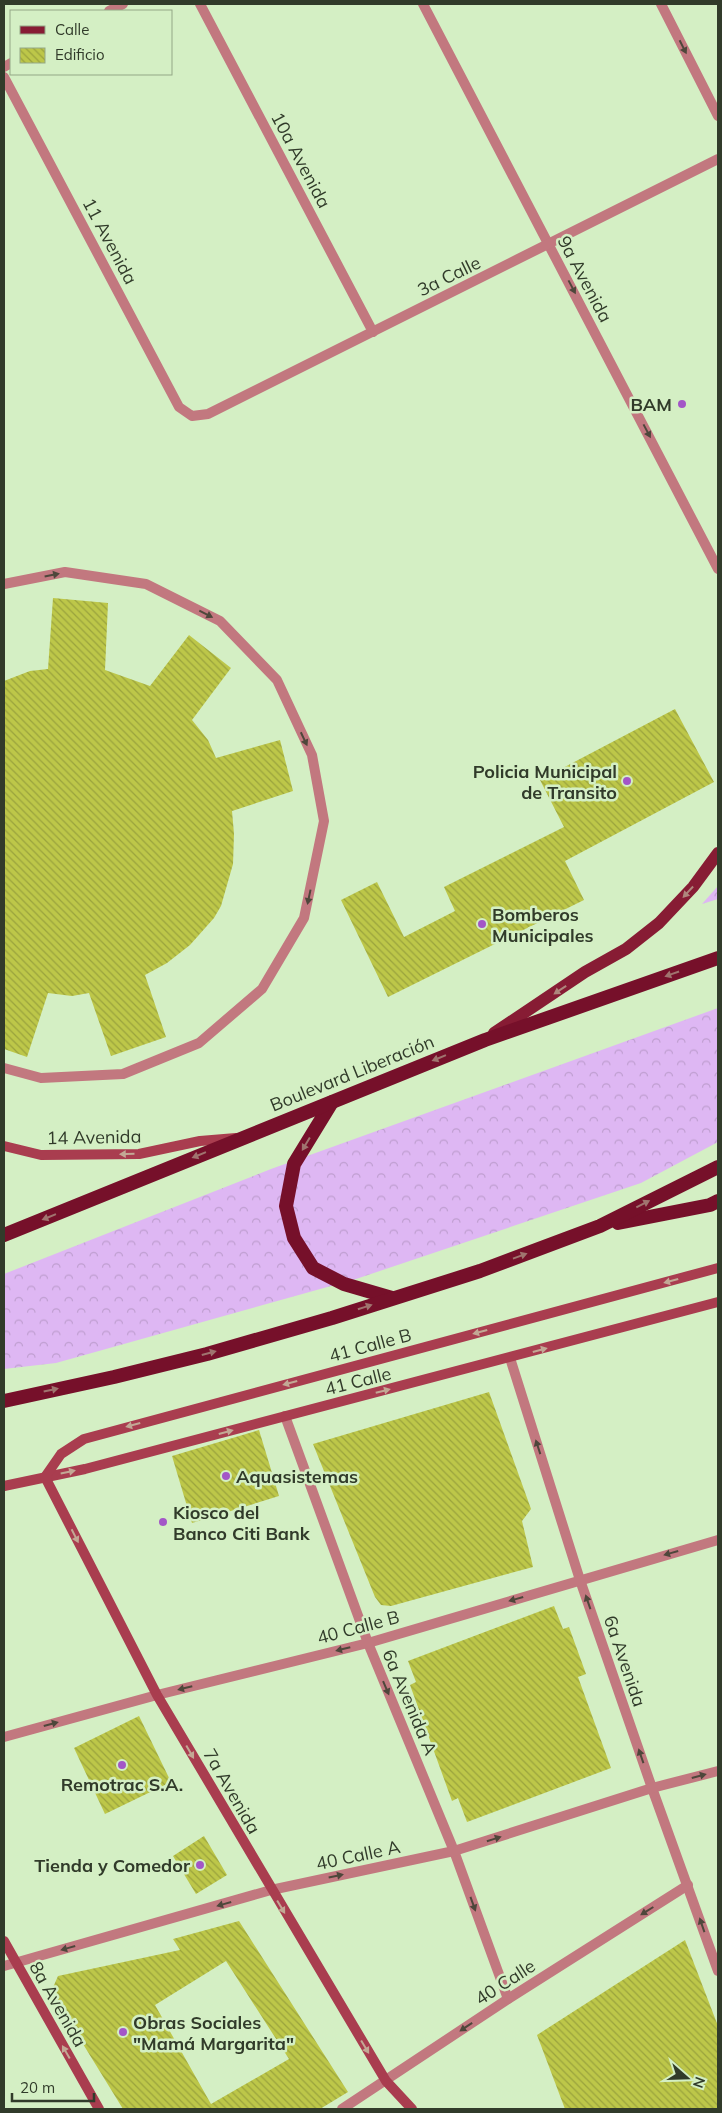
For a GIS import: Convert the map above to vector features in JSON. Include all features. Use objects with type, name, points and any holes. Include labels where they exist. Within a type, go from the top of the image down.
[{"type":"highway","name":"Boulevard Liberación","points":[[4,1235],[484,1040],[718,958]]},
{"type":"highway","points":[[332,1102],[294,1164],[286,1206],[294,1238],[313,1268],[344,1284],[393,1298]]},
{"type":"highway","points":[[4,1400],[114,1378],[206,1354],[480,1271],[600,1226],[718,1167]]},
{"type":"highway","points":[[600,1226],[710,1205],[718,1200]]},
{"type":"main road","points":[[484,1040],[586,972],[626,949],[666,916],[693,887],[718,853]]},
{"type":"main road","name":"14 Avenida","points":[[4,1146],[41,1155],[139,1154],[200,1141],[244,1137]]},
{"type":"main road","name":"41 Calle B","points":[[45,1477],[61,1454],[84,1438],[718,1268]]},
{"type":"main road","name":"41 Calle","points":[[4,1486],[285,1416],[718,1302]]},
{"type":"main road","name":"7a Avenida","points":[[45,1477],[157,1695],[386,2082],[412,2109]]},
{"type":"main road","name":"8a Avenida","points":[[4,1941],[99,2109]]},
{"type":"street","points":[[111,10],[123,4]]},
{"type":"street","name":"10a Avenida","points":[[200,4],[373,332]]},
{"type":"street","name":"9a Avenida","points":[[424,4],[718,568]]},
{"type":"street","points":[[661,4],[718,116]]},
{"type":"street","name":"11 Avenida","points":[[4,77],[179,407],[192,416]]},
{"type":"street","name":"3a Calle","points":[[192,416],[208,414],[718,159]]},
{"type":"street","points":[[4,584],[65,572],[146,584],[220,621],[277,680],[312,755],[324,821],[304,918],[262,989],[200,1043],[123,1074],[41,1078],[4,1068]]},
{"type":"street","name":"6a Avenida","points":[[510,1358],[580,1580],[718,1971]]},
{"type":"street","name":"6a Avenida A","points":[[285,1416],[368,1643],[454,1851],[508,1999]]},
{"type":"street","name":"40 Calle B","points":[[4,1737],[157,1695],[368,1643],[718,1540]]},
{"type":"street","name":"40 Calle A","points":[[4,1966],[271,1890],[454,1851],[652,1788],[718,1771]]},
{"type":"street","name":"40 Calle","points":[[342,2109],[386,2082],[508,1999],[688,1885]]},
{"type":"green space","points":[[718,886],[718,899],[702,904]]},
{"type":"green space","points":[[718,1008],[718,1142],[641,1183],[356,1279],[56,1363],[4,1369],[4,1274],[271,1169]]},
{"type":"building","points":[[53,598],[108,603],[105,670],[150,686],[189,635],[231,668],[192,720],[208,740],[216,758],[280,740],[293,791],[232,811],[234,834],[233,864],[221,906],[214,918],[190,945],[167,963],[145,975],[166,1037],[111,1056],[89,993],[72,996],[48,993],[27,1057],[4,1049],[4,681],[30,671],[48,669]]},
{"type":"building","points":[[675,709],[714,782],[565,861],[584,900],[388,997],[341,900],[377,882],[404,937],[455,911],[444,887],[564,827],[540,780]]},
{"type":"building","points":[[489,1392],[531,1509],[522,1521],[533,1567],[391,1606],[381,1605],[375,1597],[313,1444]]},
{"type":"building","name":"Aquasistemas","points":[[259,1430],[279,1496],[192,1523],[172,1456]]},
{"type":"building","points":[[554,1606],[563,1629],[569,1627],[586,1674],[578,1677],[611,1768],[467,1822],[458,1798],[452,1801],[410,1685],[416,1682],[408,1661]]},
{"type":"building","name":"Remotrac S.A.","points":[[139,1716],[171,1782],[105,1814],[74,1748]]},
{"type":"building","name":"Tienda y Comedor","points":[[204,1836],[227,1875],[196,1894],[173,1856]]},
{"type":"building","name":"Obras Sociales \"Mamá Margarita\"","points":[[239,1921],[348,2092],[320,2109],[123,2109],[51,1992],[58,1976],[180,1950],[173,1939]],"holes":[[[226,1961],[289,2059],[211,2104],[155,2005]]]},
{"type":"building","points":[[685,1940],[718,2026],[718,2109],[565,2109],[537,2035]]},
{"type":"place","name":"BAM","points":[[682,404]]},
{"type":"place","name":"Policia Municipal de Transito","points":[[627,781]]},
{"type":"place","name":"Bomberos Municipales","points":[[482,924]]},
{"type":"place","name":"Aquasistemas","points":[[226,1476]]},
{"type":"place","name":"Kiosco del Banco Citi Bank","points":[[163,1522]]},
{"type":"place","name":"Remotrac S.A.","points":[[122,1765]]},
{"type":"place","name":"Tienda y Comedor","points":[[200,1865]]},
{"type":"place","name":"Obras Sociales \"Mamá Margarita\"","points":[[123,2032]]}]
